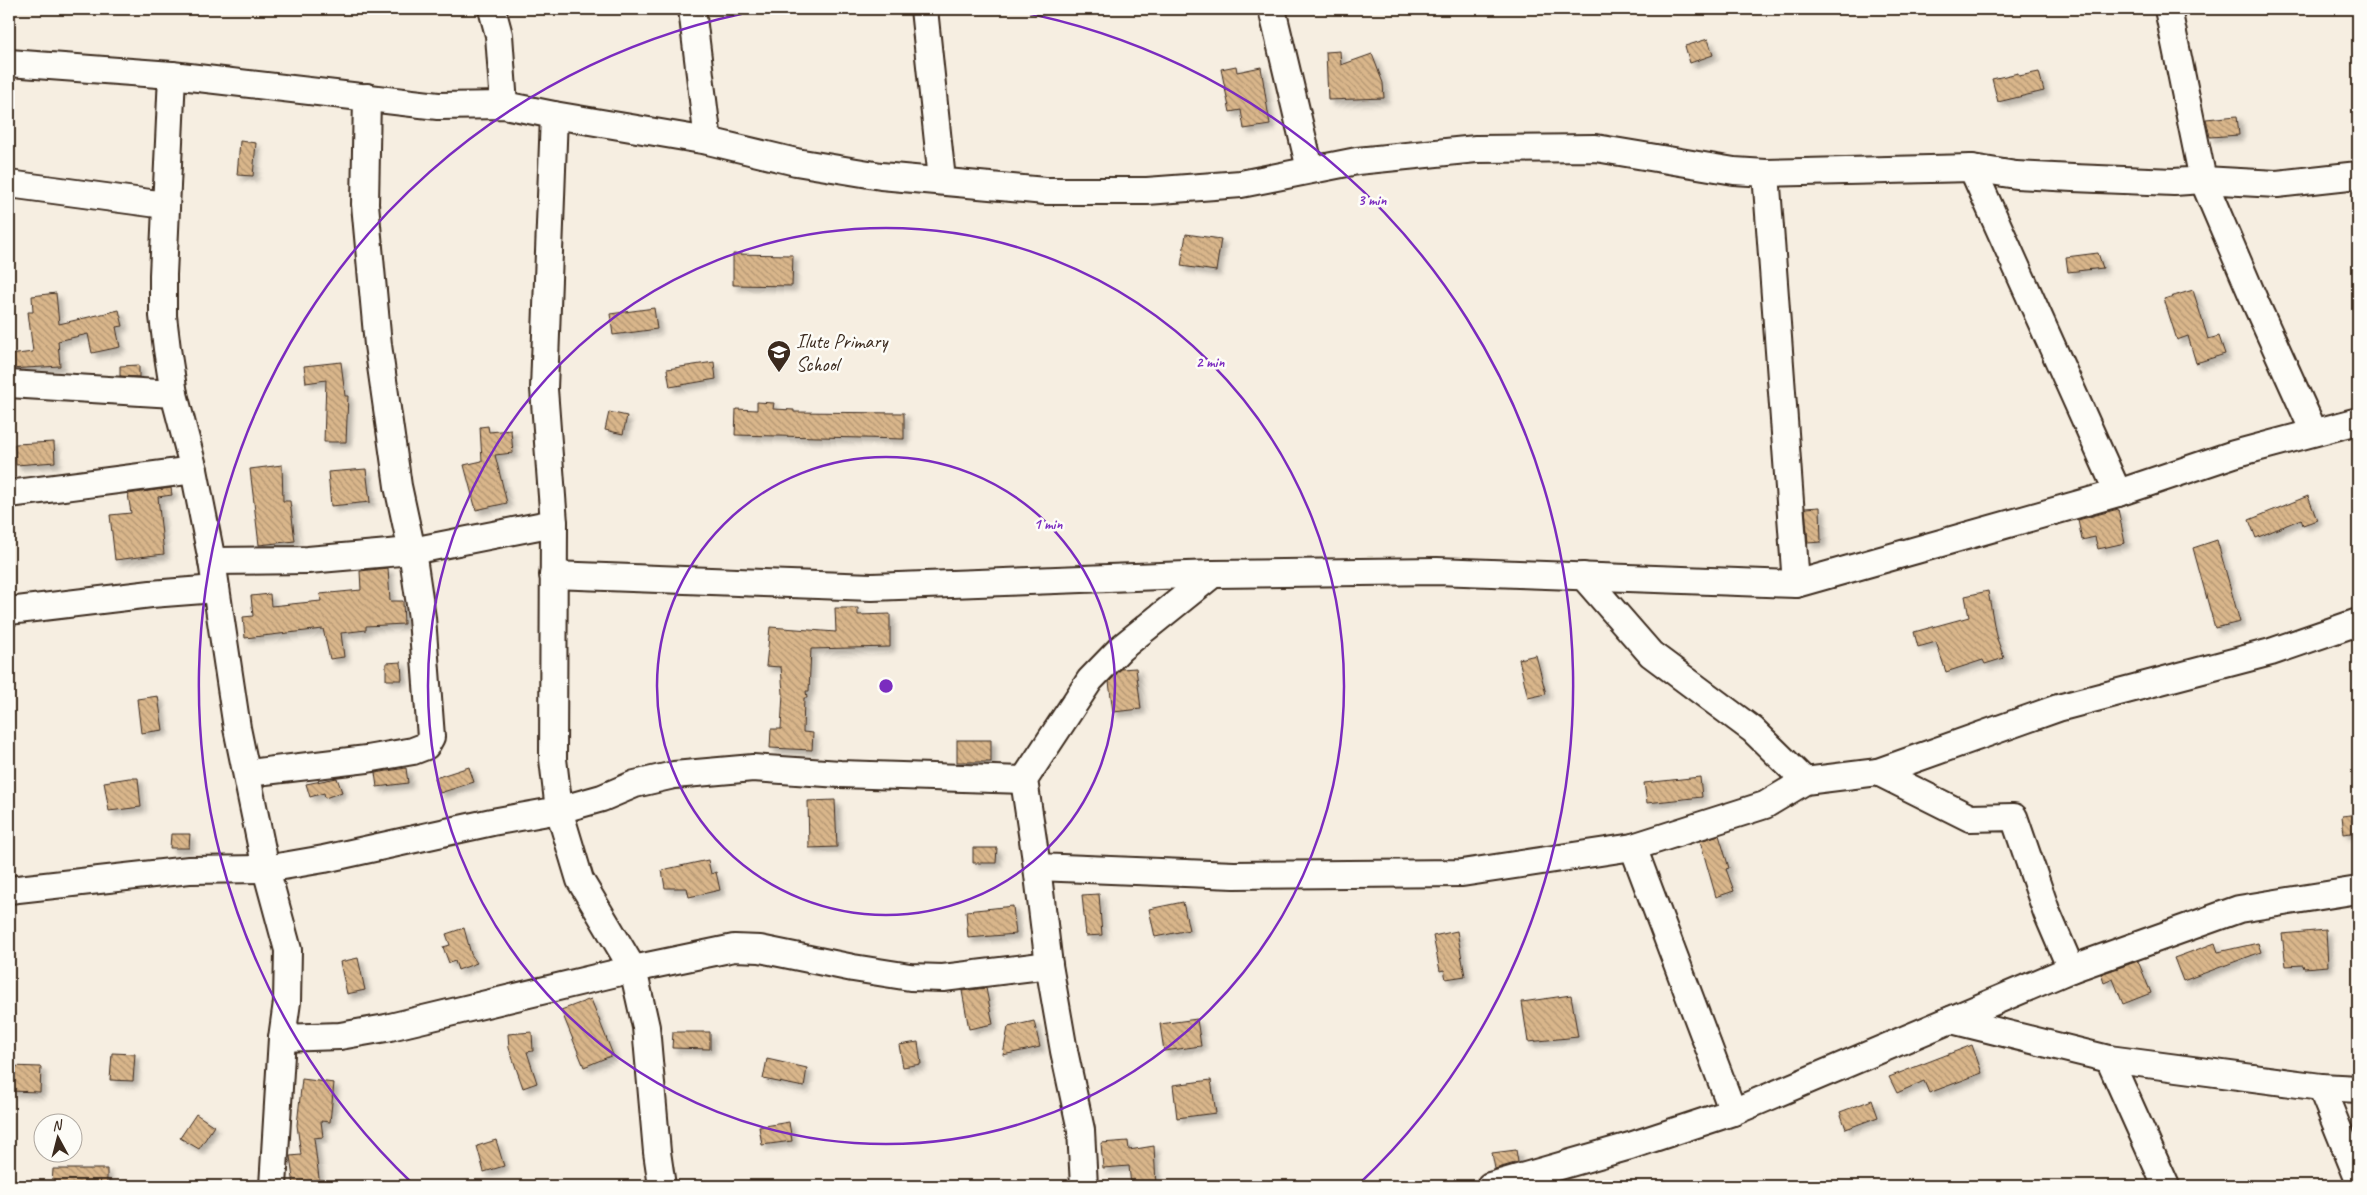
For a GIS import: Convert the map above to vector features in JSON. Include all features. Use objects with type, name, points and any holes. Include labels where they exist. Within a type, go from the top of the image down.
[{"type":"street","points":[[492,9],[499,35],[504,105]]},
{"type":"street","points":[[692,9],[708,141]]},
{"type":"street","points":[[924,9],[942,180]]},
{"type":"street","points":[[1272,9],[1310,169]]},
{"type":"street","points":[[2168,9],[2203,180],[2314,432]]},
{"type":"street","points":[[9,63],[172,75],[438,106],[504,105],[554,116],[708,141],[796,162],[881,176],[942,180],[992,187],[1045,191],[1147,191],[1242,184],[1357,161],[1476,149],[1596,148],[1734,171],[1766,173],[1972,168],[2016,175],[2073,178],[2174,182],[2203,180],[2277,184],[2358,175]]},
{"type":"street","points":[[172,75],[165,205],[163,316],[174,394],[194,470],[212,561],[237,728],[248,773],[266,869],[288,950],[287,1002],[282,1038],[274,1186]]},
{"type":"street","points":[[248,773],[367,759],[413,751],[426,746],[432,737],[422,618],[412,551],[398,486],[378,345],[365,204],[367,97]]},
{"type":"street","points":[[554,116],[544,389],[554,523],[553,758],[559,810],[580,880],[633,969],[646,1027],[657,1152],[662,1186]]},
{"type":"street","points":[[1972,168],[2118,493]]},
{"type":"street","points":[[1766,173],[1796,584]]},
{"type":"street","points":[[9,184],[165,205]]},
{"type":"street","points":[[9,384],[174,394]]},
{"type":"street","points":[[553,575],[872,587],[1213,574],[1437,571],[1796,584],[2118,493],[2234,454],[2358,421]]},
{"type":"street","points":[[9,494],[194,470]]},
{"type":"street","points":[[212,561],[308,560],[412,551],[554,523]]},
{"type":"street","points":[[1084,1186],[1081,1130],[1064,1051],[1049,965],[1024,780],[1090,680],[1121,648],[1213,574]]},
{"type":"street","points":[[1583,576],[1651,654],[1754,730],[1805,782]]},
{"type":"street","points":[[9,611],[151,594],[216,589]]},
{"type":"street","points":[[1037,867],[1234,875],[1462,873],[1633,846],[1765,805],[1805,782],[1878,772],[2058,708],[2271,652],[2358,622]]},
{"type":"street","points":[[9,890],[189,870],[266,869],[324,859],[492,822],[559,810],[602,798],[635,784],[674,775],[753,768],[840,774],[1024,780]]},
{"type":"street","points":[[1878,772],[1970,818],[2014,817],[2047,913],[2071,969]]},
{"type":"street","points":[[1633,846],[1733,1112]]},
{"type":"street","points":[[1490,1186],[1630,1146],[1733,1112],[2071,969],[2239,909],[2357,896]]},
{"type":"street","points":[[282,1038],[340,1036],[386,1028],[633,969],[748,947],[910,978],[943,978],[1049,965]]},
{"type":"street","points":[[1951,1020],[2109,1059],[2321,1087],[2358,1089]]},
{"type":"street","points":[[2109,1059],[2166,1186]]},
{"type":"street","points":[[2321,1087],[2358,1178]]},
{"type":"building","points":[[1708,39],[1713,55],[1690,63],[1685,46]]},
{"type":"building","points":[[1340,51],[1341,65],[1372,54],[1383,83],[1384,98],[1328,100],[1326,52]]},
{"type":"building","points":[[1236,66],[1237,72],[1261,67],[1270,125],[1244,129],[1241,110],[1230,112],[1221,69]]},
{"type":"building","points":[[2039,72],[2044,91],[1998,102],[1992,79],[2018,73],[2019,76]]},
{"type":"building","points":[[2237,116],[2239,135],[2210,137],[2206,119]]},
{"type":"building","points":[[240,141],[256,143],[253,176],[237,175]]},
{"type":"building","points":[[1186,234],[1221,239],[1216,271],[1181,266]]},
{"type":"building","points":[[2098,253],[2103,268],[2068,272],[2066,257]]},
{"type":"building","points":[[733,254],[793,255],[792,286],[733,285]]},
{"type":"building","points":[[2193,290],[2208,339],[2219,336],[2225,354],[2196,363],[2188,336],[2177,340],[2164,299]]},
{"type":"building","points":[[56,293],[59,324],[119,310],[123,326],[116,327],[120,347],[92,353],[88,334],[58,341],[60,366],[9,369],[9,355],[33,352],[28,312],[33,312],[32,296]]},
{"type":"building","points":[[654,308],[657,329],[613,335],[610,314]]},
{"type":"building","points":[[341,362],[345,396],[348,396],[346,442],[324,442],[326,380],[306,383],[304,366]]},
{"type":"building","points":[[714,362],[716,379],[670,387],[667,369]]},
{"type":"building","points":[[139,365],[139,377],[120,376],[120,366]]},
{"type":"building","points":[[757,402],[774,403],[773,409],[794,410],[794,412],[904,413],[904,439],[735,435],[736,409],[757,410]]},
{"type":"building","points":[[609,412],[627,416],[623,434],[605,430]]},
{"type":"building","points":[[488,426],[489,432],[511,430],[513,453],[495,455],[507,503],[476,510],[464,465],[482,461],[480,427]]},
{"type":"building","points":[[54,442],[55,462],[16,465],[15,444]]},
{"type":"building","points":[[282,465],[283,501],[290,501],[295,541],[259,545],[250,469]]},
{"type":"building","points":[[366,469],[370,502],[331,506],[328,472]]},
{"type":"building","points":[[171,488],[172,495],[158,497],[164,554],[115,560],[110,515],[131,513],[128,494]]},
{"type":"building","points":[[2308,496],[2317,520],[2303,525],[2301,519],[2256,538],[2249,520]]},
{"type":"building","points":[[1820,507],[1821,542],[1808,543],[1805,508]]},
{"type":"building","points":[[2118,509],[2125,543],[2098,549],[2095,537],[2082,540],[2078,520]]},
{"type":"building","points":[[2217,540],[2240,622],[2215,628],[2193,548]]},
{"type":"building","points":[[388,568],[390,601],[403,601],[404,624],[366,626],[366,630],[341,633],[344,657],[330,659],[323,629],[245,638],[243,617],[253,616],[251,596],[270,594],[271,606],[321,601],[320,594],[361,590],[360,571]]},
{"type":"building","points":[[1988,591],[1996,636],[2004,658],[1985,664],[1983,660],[1946,672],[1936,642],[1918,647],[1914,632],[1969,617],[1965,596]]},
{"type":"building","points":[[835,608],[858,608],[858,615],[890,614],[890,647],[811,649],[809,691],[806,691],[807,698],[804,698],[803,732],[813,733],[812,750],[770,748],[771,729],[781,729],[783,693],[781,667],[766,666],[770,627],[836,632]]},
{"type":"building","points":[[1536,655],[1546,694],[1528,698],[1519,659]]},
{"type":"building","points":[[401,662],[402,680],[386,680],[386,663]]},
{"type":"building","points":[[1136,668],[1141,709],[1113,712],[1109,682],[1121,669]]},
{"type":"building","points":[[158,696],[163,730],[141,733],[137,699]]},
{"type":"building","points":[[957,740],[991,740],[991,762],[957,762]]},
{"type":"building","points":[[469,767],[474,782],[440,793],[435,778]]},
{"type":"building","points":[[406,768],[408,783],[377,787],[375,773]]},
{"type":"building","points":[[1700,777],[1702,797],[1647,803],[1644,783]]},
{"type":"building","points":[[138,778],[141,807],[109,811],[104,782]]},
{"type":"building","points":[[337,778],[342,792],[325,798],[324,793],[310,797],[306,784]]},
{"type":"building","points":[[835,800],[837,847],[809,848],[808,801]]},
{"type":"building","points":[[2358,814],[2358,832],[2344,834],[2342,816]]},
{"type":"building","points":[[171,834],[190,834],[189,848],[170,848]]},
{"type":"building","points":[[1719,835],[1729,868],[1726,869],[1734,891],[1716,897],[1700,841]]},
{"type":"building","points":[[973,848],[997,848],[996,863],[973,863]]},
{"type":"building","points":[[708,860],[711,874],[716,872],[720,890],[689,897],[687,888],[665,888],[662,870]]},
{"type":"building","points":[[1099,894],[1102,935],[1086,936],[1082,895]]},
{"type":"building","points":[[1183,902],[1189,930],[1155,937],[1149,909]]},
{"type":"building","points":[[1013,906],[1016,934],[968,938],[966,911]]},
{"type":"building","points":[[464,928],[471,954],[477,963],[458,970],[455,961],[449,963],[443,947],[450,945],[446,934]]},
{"type":"building","points":[[2326,930],[2328,966],[2304,968],[2303,965],[2286,966],[2282,934]]},
{"type":"building","points":[[1457,931],[1465,976],[1446,979],[1444,970],[1440,971],[1433,936]]},
{"type":"building","points":[[2215,943],[2218,952],[2258,943],[2261,952],[2183,981],[2174,958]]},
{"type":"building","points":[[358,958],[365,990],[347,994],[340,962]]},
{"type":"building","points":[[2138,961],[2151,993],[2123,1004],[2113,979],[2104,983],[2101,974]]},
{"type":"building","points":[[986,988],[993,1024],[969,1029],[962,991]]},
{"type":"building","points":[[1571,995],[1578,1037],[1528,1042],[1522,1002]]},
{"type":"building","points":[[591,999],[613,1055],[584,1067],[561,1010]]},
{"type":"building","points":[[1197,1019],[1201,1046],[1164,1051],[1160,1024]]},
{"type":"building","points":[[1034,1021],[1040,1047],[1003,1055],[1008,1027]]},
{"type":"building","points":[[532,1032],[533,1051],[527,1052],[537,1083],[523,1088],[509,1048],[508,1034]]},
{"type":"building","points":[[673,1032],[710,1032],[710,1049],[672,1048]]},
{"type":"building","points":[[918,1042],[921,1064],[903,1067],[899,1045]]},
{"type":"building","points":[[1972,1045],[1982,1073],[1929,1093],[1924,1081],[1897,1093],[1889,1077]]},
{"type":"building","points":[[112,1053],[135,1054],[133,1081],[110,1080]]},
{"type":"building","points":[[767,1059],[807,1068],[804,1087],[763,1079]]},
{"type":"building","points":[[9,1066],[41,1067],[40,1092],[9,1091]]},
{"type":"building","points":[[302,1079],[334,1083],[330,1122],[321,1121],[323,1137],[314,1138],[320,1186],[294,1186],[290,1156],[301,1155],[297,1125]]},
{"type":"building","points":[[1211,1080],[1216,1113],[1177,1118],[1173,1085]]},
{"type":"building","points":[[1872,1100],[1878,1117],[1846,1129],[1840,1112]]},
{"type":"building","points":[[196,1114],[214,1126],[199,1149],[180,1138]]},
{"type":"building","points":[[789,1122],[792,1141],[762,1145],[759,1127]]},
{"type":"building","points":[[496,1140],[504,1166],[484,1172],[477,1146]]},
{"type":"building","points":[[1128,1141],[1129,1150],[1154,1146],[1156,1186],[1131,1186],[1129,1166],[1103,1168],[1101,1143]]},
{"type":"building","points":[[1516,1150],[1518,1162],[1495,1169],[1492,1153]]},
{"type":"building","points":[[53,1169],[107,1169],[107,1185],[52,1184]]},
{"type":"place","name":"Ilute Primary School","points":[[779,373]]}]
